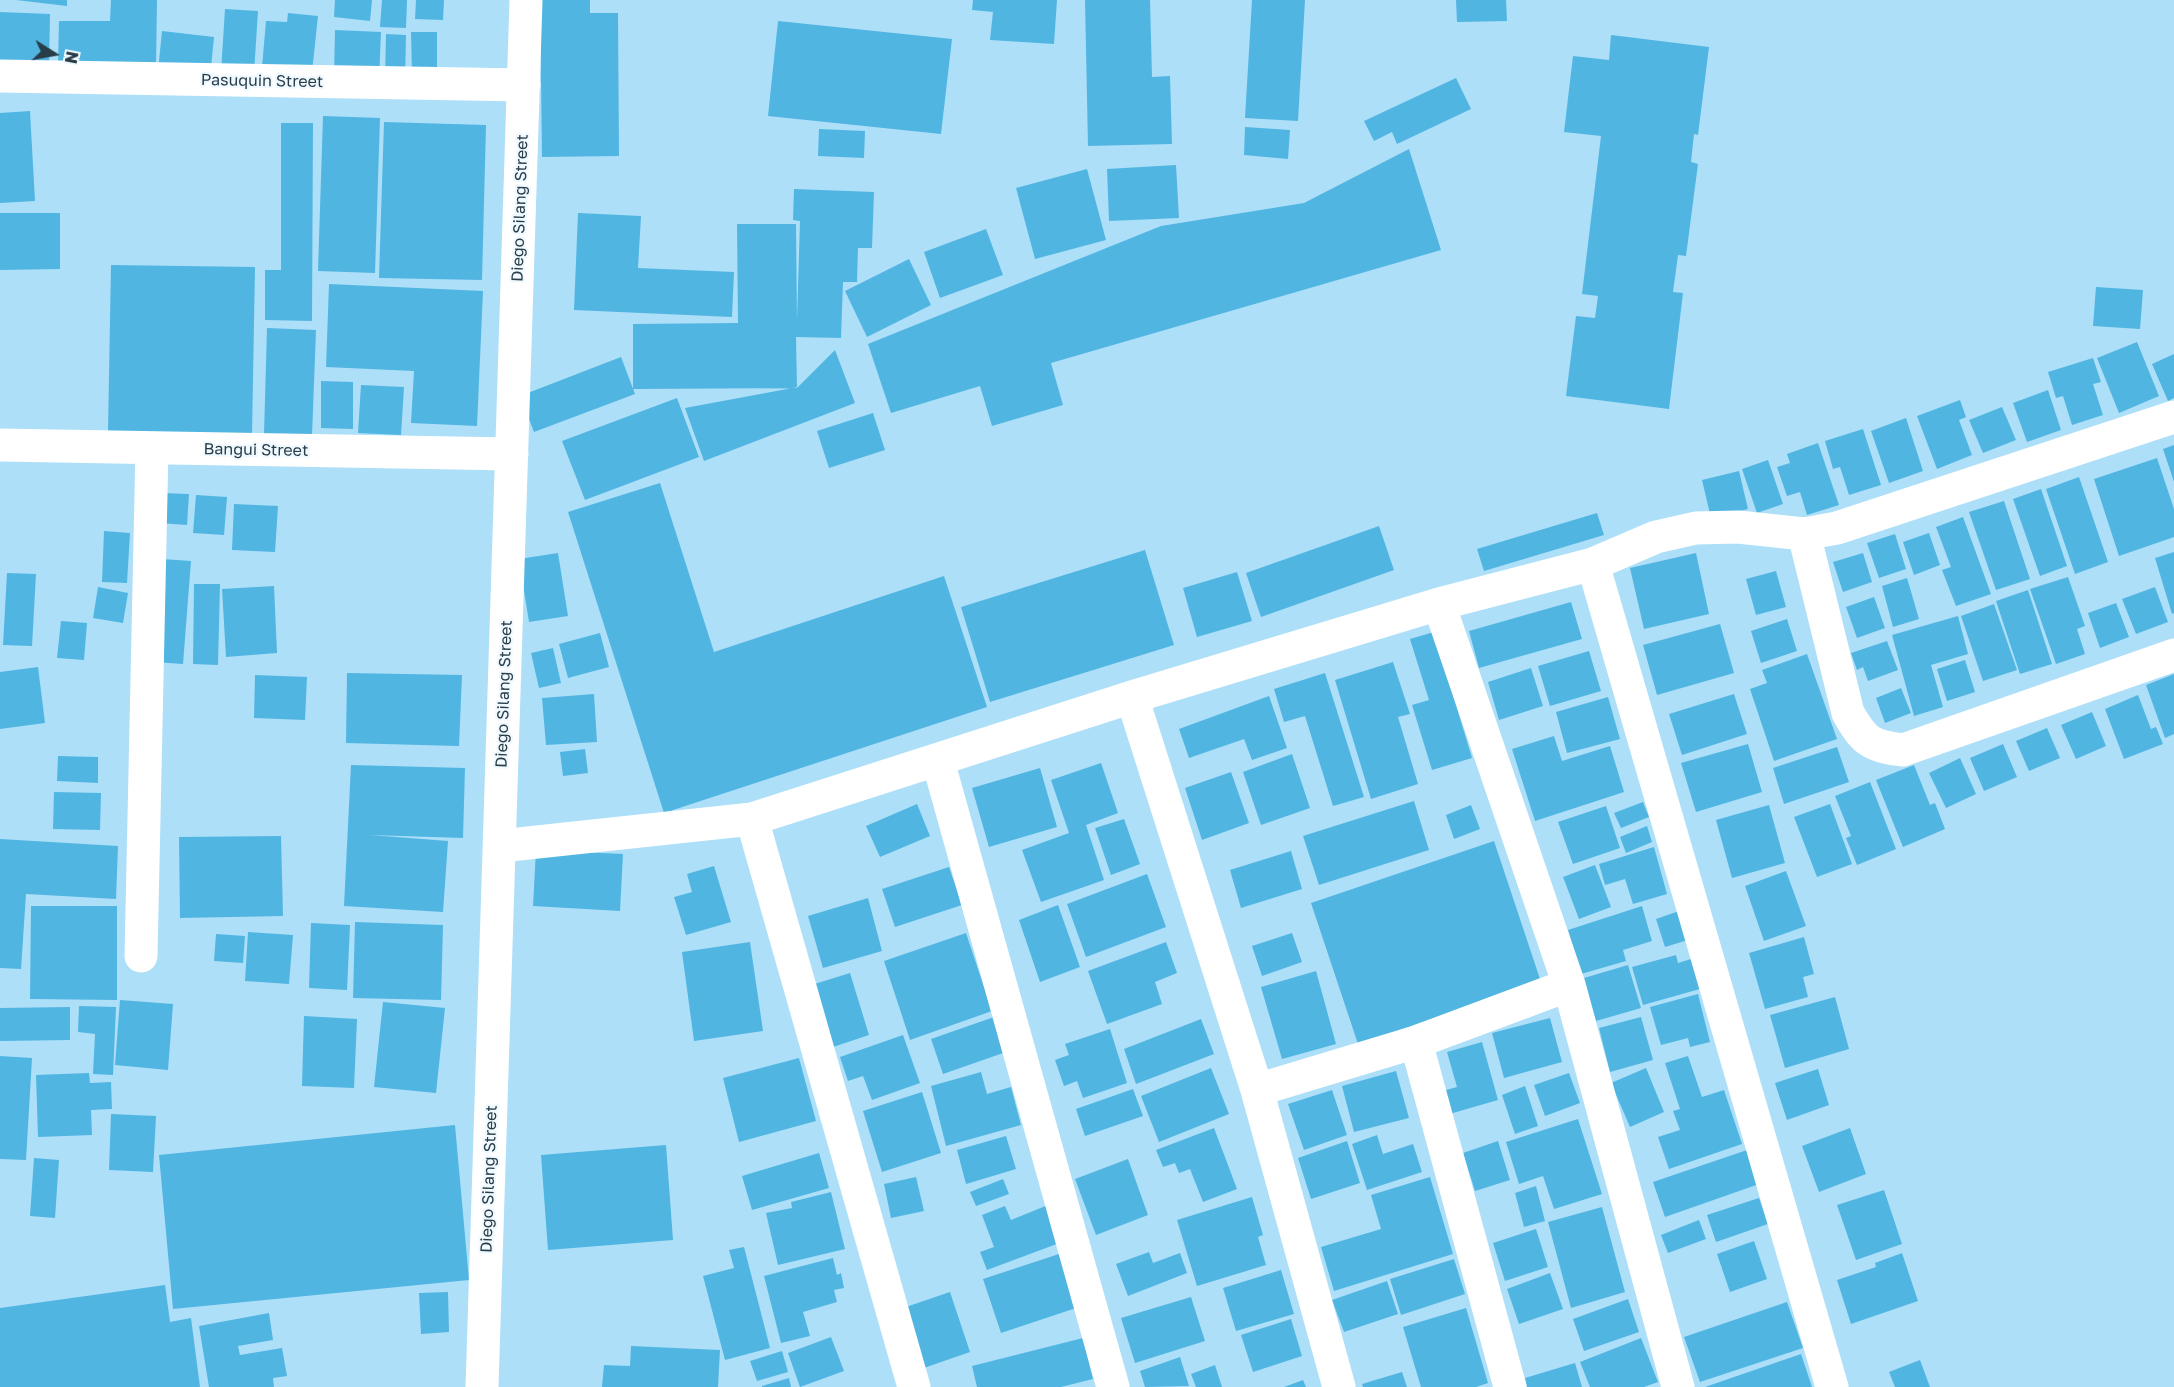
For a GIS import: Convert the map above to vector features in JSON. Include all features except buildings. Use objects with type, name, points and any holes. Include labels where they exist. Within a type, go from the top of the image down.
[{"type":"street","name":"Diego Silang Street","points":[[482,1387],[526,0]]},
{"type":"street","name":"Pasuquin Street","points":[[0,76],[524,85]]},
{"type":"street","points":[[500,846],[752,819],[1132,697],[1439,604],[1593,564],[1656,537],[1696,528],[1738,527],[1804,534],[1867,519],[2174,417]]},
{"type":"street","name":"Bangui Street","points":[[0,445],[512,454]]},
{"type":"street","points":[[141,956],[152,448]]},
{"type":"street","points":[[1804,534],[1848,713],[1862,737],[1879,747],[1903,750],[2174,655]]},
{"type":"street","points":[[1593,564],[1832,1387]]},
{"type":"street","points":[[1439,604],[1569,985],[1678,1387]]},
{"type":"street","points":[[1132,697],[1257,1090],[1339,1387]]},
{"type":"street","points":[[938,761],[1113,1387]]},
{"type":"street","points":[[752,819],[914,1387]]},
{"type":"street","points":[[1257,1090],[1416,1042],[1569,985]]},
{"type":"street","points":[[1416,1042],[1510,1387]]}]
